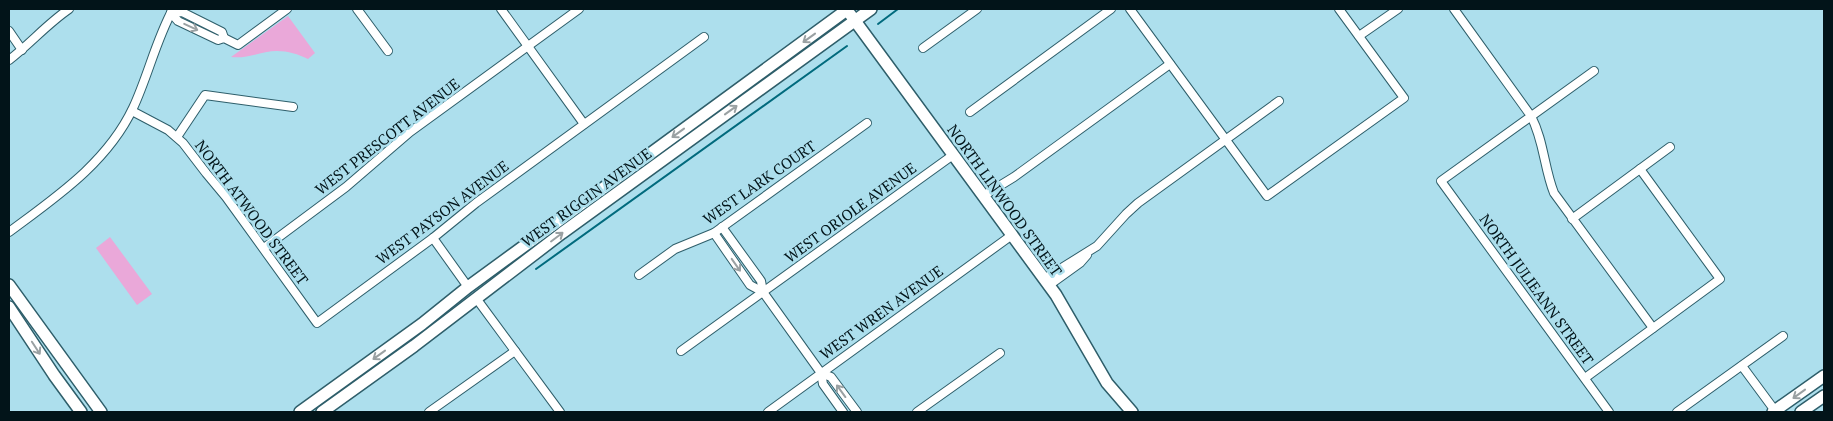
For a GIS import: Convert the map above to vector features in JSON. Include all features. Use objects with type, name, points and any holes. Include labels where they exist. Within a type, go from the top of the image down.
[{"type":"main road","name":"WEST RIGGIN AVENUE","points":[[300,412],[848,9]]},
{"type":"main road","name":"NORTH LINWOOD STREET","points":[[848,9],[1046,282],[1070,317],[1107,383],[1132,412]]},
{"type":"main road","name":"WEST RIGGIN AVENUE","points":[[322,412],[570,227],[871,9]]},
{"type":"main road","points":[[476,298],[477,291],[482,285],[539,241],[546,230]]},
{"type":"main road","points":[[9,286],[101,412]]},
{"type":"main road","points":[[394,360],[407,344],[466,296],[470,290],[468,287]]},
{"type":"main road","points":[[9,307],[81,412]]},
{"type":"main road","points":[[1774,412],[1824,376]]},
{"type":"main road","points":[[1801,412],[1824,396]]},
{"type":"street","points":[[9,60],[69,9]]},
{"type":"street","points":[[9,232],[63,192],[88,169],[112,141],[132,111],[172,11],[184,13],[222,32],[224,38],[238,45],[287,9]]},
{"type":"street","points":[[357,9],[388,51]]},
{"type":"street","points":[[501,9],[584,124]]},
{"type":"street","name":"WEST PRESCOTT AVENUE","points":[[264,248],[346,187],[410,132],[579,9]]},
{"type":"street","points":[[923,48],[977,9]]},
{"type":"street","points":[[970,112],[1111,9]]},
{"type":"street","points":[[1130,9],[1267,196],[1404,98],[1339,9]]},
{"type":"street","points":[[1359,36],[1398,9]]},
{"type":"street","points":[[1454,9],[1531,116],[1541,139],[1554,193],[1654,328]]},
{"type":"street","points":[[9,31],[22,50]]},
{"type":"street","name":"WEST PAYSON AVENUE","points":[[317,323],[433,238],[476,203],[704,37]]},
{"type":"street","points":[[983,196],[1019,173],[1170,64]]},
{"type":"street","points":[[1531,116],[1594,71]]},
{"type":"street","points":[[177,137],[205,95],[292,107]]},
{"type":"street","points":[[1046,282],[1080,263],[1138,203],[1279,101]]},
{"type":"street","name":"NORTH ATWOOD STREET","points":[[132,111],[177,137],[226,197],[317,323]]},
{"type":"street","name":"NORTH JULIEANN STREET","points":[[1531,116],[1442,181],[1609,412]]},
{"type":"street","name":"WEST LARK COURT","points":[[640,276],[675,249],[714,233],[867,123]]},
{"type":"street","points":[[1572,218],[1670,147]]},
{"type":"street","name":"WEST ORIOLE AVENUE","points":[[681,351],[953,155]]},
{"type":"street","points":[[1585,378],[1720,279],[1640,169]]},
{"type":"street","points":[[722,226],[761,280],[763,292]]},
{"type":"street","points":[[714,233],[750,285],[763,292],[821,373],[823,384],[843,412]]},
{"type":"street","name":"WEST WREN AVENUE","points":[[768,412],[1012,235]]},
{"type":"street","points":[[433,238],[468,287]]},
{"type":"street","points":[[476,298],[560,412]]},
{"type":"street","points":[[1677,412],[1783,336]]},
{"type":"street","points":[[429,412],[515,351]]},
{"type":"street","points":[[918,412],[1000,353]]},
{"type":"street","points":[[1742,366],[1774,412]]},
{"type":"street","points":[[821,373],[831,377],[857,412]]},
{"type":"shaded area","points":[[288,16],[315,53],[308,59],[293,53],[277,51],[243,57],[231,57]]},
{"type":"shaded area","points":[[110,237],[152,294],[137,305],[96,248]]},
{"type":"waterway","points":[[878,24],[898,9]]},
{"type":"waterway","points":[[536,269],[847,46]]}]
